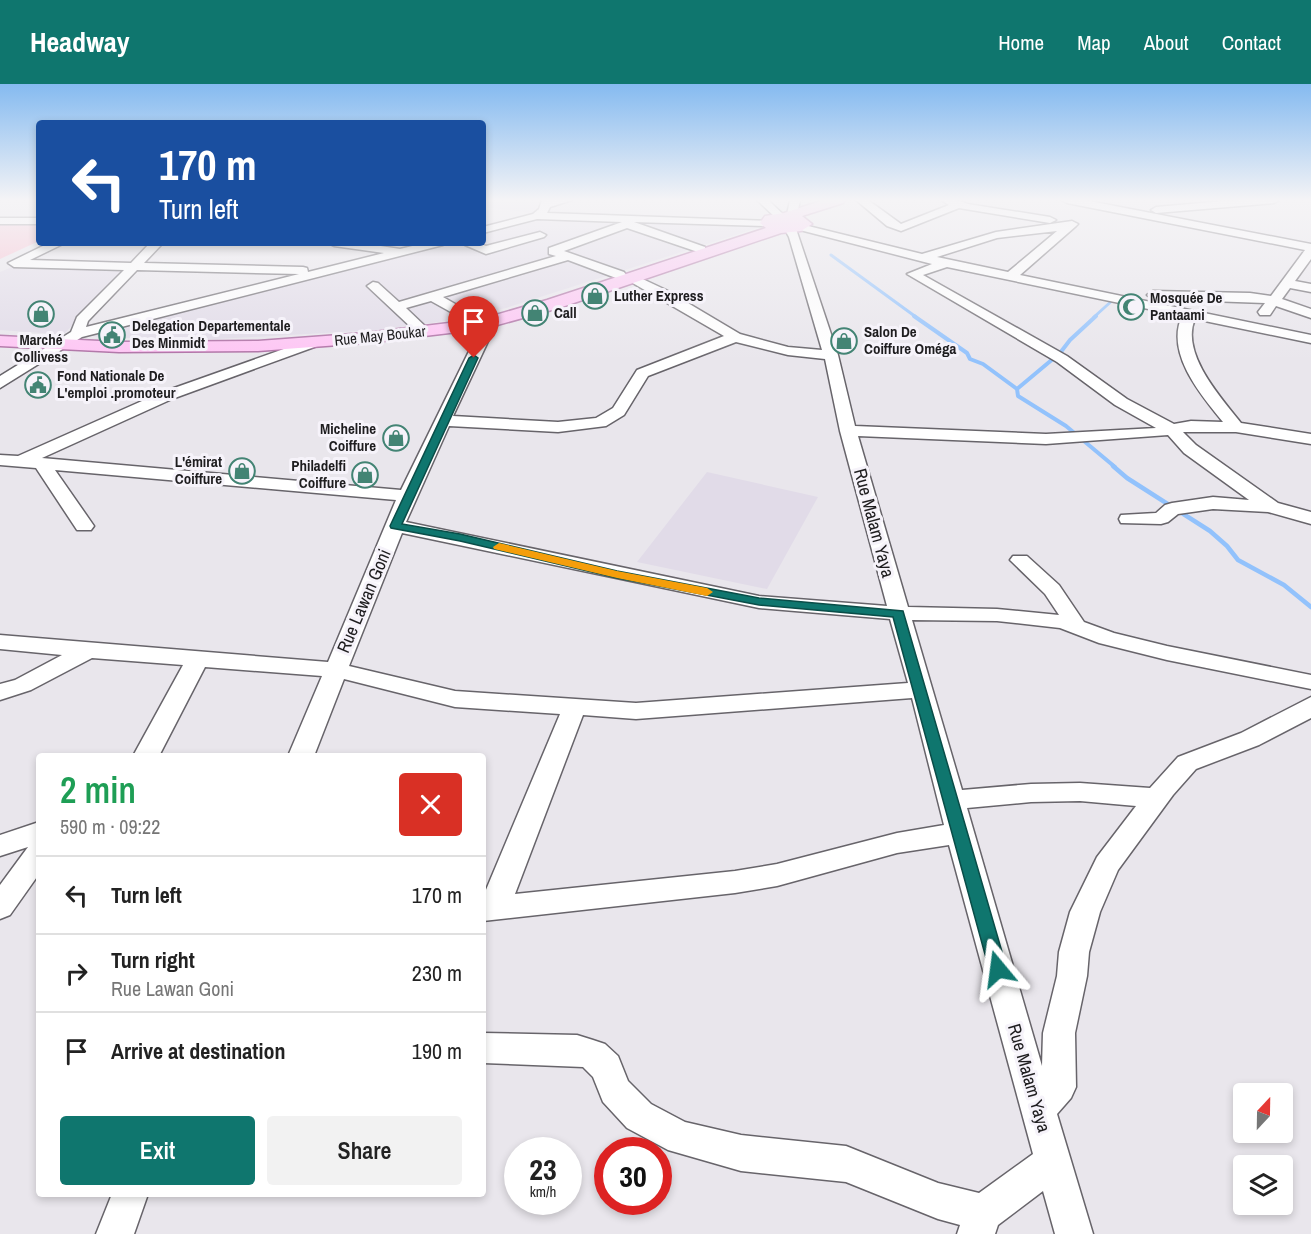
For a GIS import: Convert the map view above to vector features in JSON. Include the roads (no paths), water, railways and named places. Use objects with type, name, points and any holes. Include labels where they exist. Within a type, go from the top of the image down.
[{"type":"main road","name":"Rue May Boukar","points":[[0,336],[159,348],[312,343],[479,322],[534,310],[688,254]]},
{"type":"main road","name":"Rue May Boukar","points":[[625,277],[693,254]]},
{"type":"main road","name":"Rue May Boukar","points":[[0,341],[66,340],[161,343],[285,341],[479,322]]},
{"type":"street","points":[[35,254],[8,266],[236,268],[318,274]]},
{"type":"street","points":[[0,383],[66,340],[82,320],[147,254]]},
{"type":"street","points":[[66,340],[398,254]]},
{"type":"street","points":[[426,259],[440,254]]},
{"type":"street","points":[[560,254],[661,293],[735,337],[788,351],[831,355]]},
{"type":"street","name":"Rue Malam Yaya","points":[[800,254],[831,355],[848,431],[959,832],[1074,1234]]},
{"type":"street","points":[[906,254],[922,258],[947,256],[1011,276],[1311,339]]},
{"type":"street","points":[[952,254],[913,274],[1055,355],[1121,402],[1171,429],[1190,449],[1271,507],[1311,518]]},
{"type":"street","points":[[1011,276],[1037,254]]},
{"type":"street","points":[[1254,327],[1308,254]]},
{"type":"street","points":[[396,307],[567,256]]},
{"type":"street","points":[[1285,283],[1311,288]]},
{"type":"street","points":[[373,286],[420,328]]},
{"type":"street","points":[[1133,302],[1153,295],[1250,297],[1273,300],[1311,314]]},
{"type":"street","points":[[433,297],[479,322]]},
{"type":"street","points":[[1190,314],[1185,325],[1184,336],[1187,354],[1209,394],[1236,427]]},
{"type":"street","name":"Rue Lawan Goni","points":[[302,753],[407,496],[445,422],[483,337],[479,322]]},
{"type":"street","points":[[445,422],[565,426],[606,419],[615,415],[642,373],[648,369],[735,337]]},
{"type":"street","points":[[0,471],[29,462],[166,396],[312,343]]},
{"type":"street","points":[[848,431],[1046,440],[1154,433],[1205,426],[1236,427],[1311,439]]},
{"type":"street","points":[[0,460],[407,496]]},
{"type":"street","points":[[29,462],[68,498],[84,526]]},
{"type":"street","points":[[1128,519],[1161,518],[1177,508],[1213,503],[1271,507]]},
{"type":"street","points":[[395,526],[759,602],[899,613],[1031,617],[1075,626],[1107,638],[1167,653],[1311,682]]},
{"type":"street","points":[[1020,560],[1051,585],[1067,608],[1075,626]]},
{"type":"street","points":[[0,642],[336,670],[455,699],[574,705],[636,711],[920,690]]},
{"type":"street","points":[[0,692],[23,685],[88,651]]},
{"type":"street","points":[[148,753],[197,660]]},
{"type":"street","points":[[574,705],[489,909],[735,882],[777,875],[897,843],[959,832]]},
{"type":"street","points":[[1039,1109],[1059,1087],[1059,1033],[1074,952],[1085,912],[1107,865],[1157,798],[1187,763],[1250,739],[1303,712],[1311,705]]},
{"type":"street","points":[[952,800],[1031,793],[1080,792],[1157,798]]},
{"type":"street","points":[[0,846],[36,833]]},
{"type":"street","points":[[0,907],[36,856]]},
{"type":"street","points":[[486,1048],[578,1050],[593,1055],[606,1068],[615,1091],[639,1116],[680,1138],[741,1152],[846,1164],[938,1201],[979,1224],[1054,1161]]},
{"type":"street","points":[[115,1234],[129,1197]]},
{"type":"waterway","points":[[831,255],[916,317]]},
{"type":"waterway","points":[[1094,317],[1115,298]]},
{"type":"waterway","points":[[914,316],[967,353],[970,359],[983,364],[1017,389]]},
{"type":"waterway","points":[[1017,389],[1060,353],[1070,340],[1096,316]]},
{"type":"waterway","points":[[1017,389],[1018,396],[1066,426],[1115,467]]},
{"type":"waterway","points":[[1113,466],[1127,478],[1210,531],[1227,546],[1238,560],[1284,585],[1311,607]]},
{"type":"place","name":"Luther Express","points":[[595,296]]},
{"type":"place","name":"Mosquée De Pantaami","points":[[1131,307]]},
{"type":"place","name":"Call","points":[[535,313]]},
{"type":"place","name":"Marché Collivess","points":[[41,314]]},
{"type":"place","name":"Delegation Departementale Des Minmidt","points":[[112,335]]},
{"type":"place","name":"Salon De Coiffure Oméga","points":[[844,341]]},
{"type":"place","name":"Fond Nationale De L'emploi .promoteur","points":[[38,385]]},
{"type":"place","name":"Micheline Coiffure","points":[[396,438]]},
{"type":"place","name":"L'émirat Coiffure","points":[[242,471]]},
{"type":"place","name":"Philadelfi Coiffure","points":[[365,475]]}]
